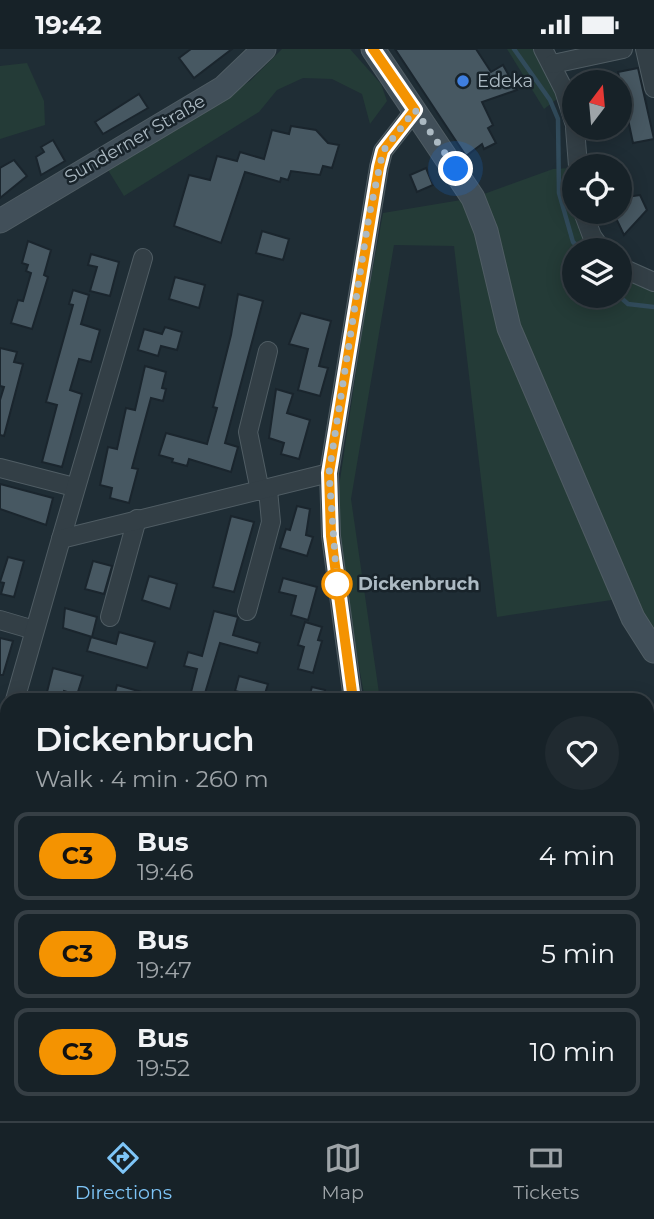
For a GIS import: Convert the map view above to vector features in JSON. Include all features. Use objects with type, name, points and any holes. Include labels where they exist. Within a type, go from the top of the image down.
[{"type":"main road","name":"Sunderner Straße","points":[[0,221],[223,87],[264,49]]},
{"type":"main road","points":[[373,49],[473,198],[486,231],[515,343],[633,618],[654,651]]},
{"type":"street","points":[[562,92],[548,57],[623,49]]},
{"type":"street","points":[[645,49],[654,88]]},
{"type":"street","points":[[351,693],[331,536],[329,473],[379,167],[383,151],[415,110]]},
{"type":"street","points":[[17,693],[142,258]]},
{"type":"street","points":[[632,272],[654,282]]},
{"type":"street","points":[[247,611],[271,522],[248,432],[268,351]]},
{"type":"street","points":[[0,468],[74,487]]},
{"type":"street","points":[[61,539],[329,473]]},
{"type":"street","points":[[110,617],[137,519]]},
{"type":"street","points":[[0,620],[34,630]]},
{"type":"green space","points":[[282,49],[350,49],[381,84],[387,101],[370,124],[362,94],[332,79],[303,78],[277,90],[259,112],[124,196],[108,170],[250,81]]},
{"type":"green space","points":[[507,49],[533,49],[561,96],[544,109]]},
{"type":"green space","points":[[27,63],[44,101],[45,125],[0,139],[0,66]]},
{"type":"green space","points":[[562,168],[562,224],[581,224],[588,238],[562,238],[562,308],[632,308],[632,280],[654,288],[654,631],[632,597],[497,617],[454,246],[394,245],[351,499],[379,693],[364,693],[344,583],[337,500],[365,312],[383,213],[473,198],[553,169]]},
{"type":"building","points":[[191,49],[232,49],[194,78],[179,58]]},
{"type":"building","name":"Edeka","points":[[395,49],[476,49],[491,72],[503,65],[517,90],[482,102],[493,125],[488,128],[496,143],[484,149],[482,144],[466,156]]},
{"type":"building","points":[[638,68],[654,139],[633,143],[632,70],[628,70]]},
{"type":"building","points":[[139,94],[148,108],[103,134],[95,122]]},
{"type":"building","points":[[291,126],[316,130],[328,143],[339,145],[332,168],[323,166],[320,175],[291,171],[288,180],[281,178],[280,182],[245,172],[221,243],[174,226],[189,175],[210,180],[217,156],[237,161],[240,152],[264,159],[272,130],[289,134]]},
{"type":"building","points":[[53,140],[65,161],[41,175],[36,157],[44,152],[41,147]]},
{"type":"building","points":[[14,160],[27,176],[0,198],[0,168]]},
{"type":"building","points":[[426,168],[433,185],[417,192],[410,175]]},
{"type":"building","points":[[640,195],[647,210],[624,235],[619,224],[632,224],[632,196]]},
{"type":"building","points":[[262,231],[289,239],[283,260],[256,253]]},
{"type":"building","points":[[28,241],[51,250],[44,275],[48,277],[32,329],[11,323],[18,300],[23,301],[31,273],[26,271],[28,265],[22,263]]},
{"type":"building","points":[[91,254],[119,262],[110,296],[90,291],[97,267],[88,265]]},
{"type":"building","points":[[175,277],[205,285],[199,308],[169,299]]},
{"type":"building","points":[[73,290],[89,295],[81,324],[100,330],[91,362],[79,359],[70,390],[82,394],[62,467],[42,462],[57,405],[46,402],[73,305],[69,304]]},
{"type":"building","points":[[238,294],[263,301],[225,443],[238,447],[231,472],[189,459],[187,466],[172,462],[173,459],[159,455],[166,433],[207,444],[217,408],[213,407]]},
{"type":"building","points":[[301,313],[331,321],[319,366],[328,368],[320,396],[298,390],[308,349],[289,344]]},
{"type":"building","points":[[165,327],[182,332],[177,350],[161,346],[158,356],[138,350],[144,329],[162,334]]},
{"type":"building","points":[[0,348],[17,352],[14,362],[23,364],[4,436],[0,435],[0,400],[4,387],[0,386]]},
{"type":"building","points":[[145,366],[166,372],[162,388],[166,389],[163,401],[151,398],[132,468],[138,469],[129,503],[110,498],[112,488],[100,485],[108,447],[117,449],[126,408],[135,410]]},
{"type":"building","points":[[276,389],[293,394],[287,413],[310,420],[299,459],[281,454],[284,443],[269,438]]},
{"type":"building","points":[[0,484],[53,498],[46,525],[0,509]]},
{"type":"building","points":[[297,506],[310,509],[306,535],[313,537],[307,556],[280,548],[286,529],[290,530]]},
{"type":"building","points":[[231,516],[254,522],[234,592],[213,587]]},
{"type":"building","points":[[8,557],[24,561],[14,597],[1,594],[4,583],[0,582]]},
{"type":"building","points":[[93,561],[112,566],[104,594],[85,589]]},
{"type":"building","points":[[149,576],[177,584],[170,609],[142,600]]},
{"type":"building","points":[[283,578],[317,587],[308,620],[291,615],[296,596],[279,592]]},
{"type":"building","points":[[65,608],[97,617],[92,637],[63,628]]},
{"type":"building","points":[[214,611],[238,617],[233,635],[260,643],[257,653],[220,643],[205,693],[191,693],[197,669],[184,666],[188,652],[202,656]]},
{"type":"building","points":[[305,622],[322,627],[318,640],[322,641],[313,673],[298,669],[304,647],[298,645]]},
{"type":"building","points":[[119,632],[155,642],[147,668],[87,651],[91,637],[116,644]]},
{"type":"building","points":[[0,638],[13,641],[3,675],[0,675]]},
{"type":"building","points":[[53,668],[83,676],[78,693],[47,692]]},
{"type":"building","points":[[239,676],[268,684],[265,693],[235,691]]},
{"type":"building","points":[[117,685],[145,693],[115,693]]},
{"type":"building","points":[[312,687],[325,690],[324,693],[310,693]]},
{"type":"waterway","points":[[514,49],[550,100],[558,119],[559,193],[572,238]]},
{"type":"waterway","points":[[632,304],[654,307]]},
{"type":"bus line","name":"C3","points":[[352,693],[331,536],[329,473],[379,167],[383,151],[415,110],[373,49]]},
{"type":"place","name":"Edeka","points":[[463,81]]},
{"type":"place","name":"Dickenbruch","points":[[337,584]]},
{"type":"route","points":[[337,584],[331,536],[329,473],[369,216],[383,151],[415,110],[456,169]]}]
